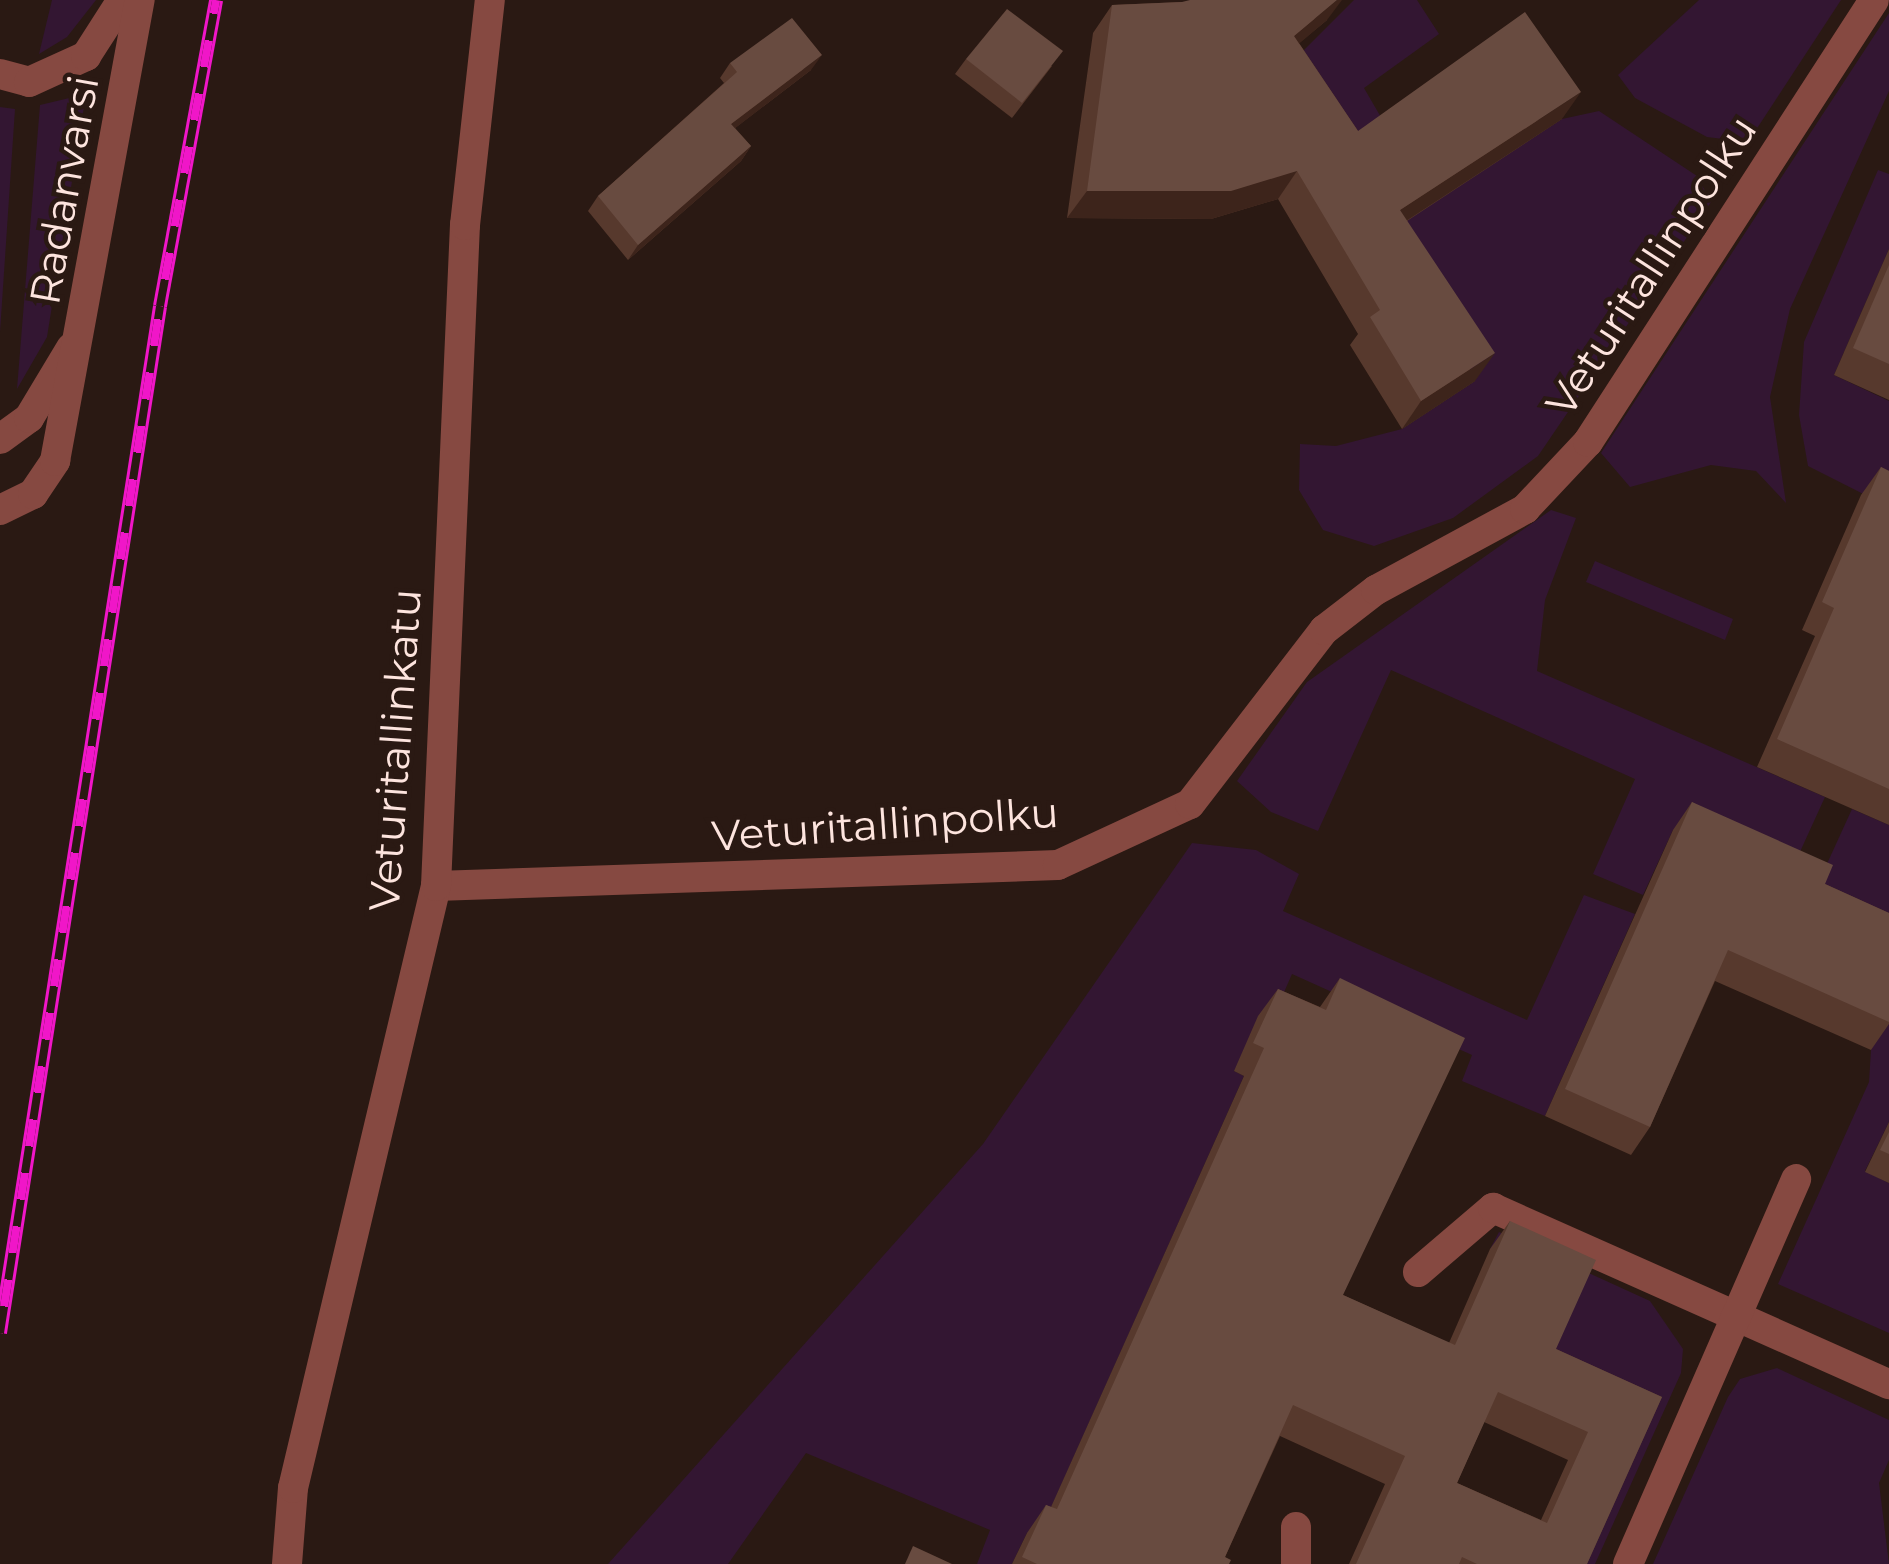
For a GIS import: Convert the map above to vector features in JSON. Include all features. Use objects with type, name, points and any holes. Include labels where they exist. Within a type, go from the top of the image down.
[{"type":"street","name":"Radanvarsi","points":[[0,74],[29,82],[86,56],[122,0]]},
{"type":"street","name":"Radanvarsi","points":[[0,510],[33,494],[55,461],[84,324],[140,0]]},
{"type":"street","name":"Veturitallinkatu","points":[[287,1564],[293,1487],[436,886],[465,224],[490,0]]},
{"type":"street","name":"Veturitallinpolku","points":[[436,886],[1058,865],[1190,804],[1324,630],[1376,590],[1525,509],[1588,442],[1874,0]]},
{"type":"street","points":[[0,439],[29,418],[84,324]]},
{"type":"street","points":[[1628,1564],[1796,1179]]},
{"type":"street","points":[[1418,1272],[1493,1208],[1889,1384]]},
{"type":"street","points":[[1296,1527],[1296,1564]]},
{"type":"shaded area","points":[[52,0],[96,0],[67,37],[39,54]]},
{"type":"shaded area","points":[[1354,0],[1417,0],[1439,34],[1364,88],[1382,119],[1341,149],[1290,64]]},
{"type":"shaded area","points":[[1699,0],[1841,0],[1748,142],[1707,137],[1635,98],[1618,75]]},
{"type":"shaded area","points":[[1889,13],[1889,91],[1790,309],[1770,397],[1786,503],[1756,471],[1711,465],[1630,487],[1601,453]]},
{"type":"shaded area","points":[[86,94],[47,337],[17,389],[40,105]]},
{"type":"shaded area","points":[[0,107],[15,109],[0,332]]},
{"type":"shaded area","points":[[1599,111],[1697,176],[1711,202],[1538,456],[1453,518],[1374,546],[1323,530],[1299,490],[1300,444],[1336,446],[1402,429],[1475,381],[1380,238],[1562,119]]},
{"type":"shaded area","points":[[1878,170],[1889,174],[1889,249],[1834,375],[1889,401],[1889,507],[1808,466],[1799,415],[1804,342]]},
{"type":"shaded area","points":[[1551,510],[1576,518],[1545,600],[1537,671],[1825,797],[1778,900],[1673,830],[1643,895],[1593,874],[1635,779],[1391,670],[1318,831],[1271,812],[1237,781],[1307,682]]},
{"type":"shaded area","points":[[1595,561],[1733,619],[1725,640],[1586,582]]},
{"type":"shaded area","points":[[1852,809],[1889,825],[1889,949],[1805,912]]},
{"type":"shaded area","points":[[1192,843],[1256,850],[1299,874],[1283,911],[1527,1020],[1584,895],[1635,914],[1545,1116],[1462,1081],[1472,1055],[1292,974],[1271,1022],[1234,1071],[1244,1076],[1038,1537],[1027,1533],[1012,1564],[977,1564],[990,1530],[806,1453],[728,1564],[608,1564],[983,1144]]},
{"type":"shaded area","points":[[1889,1008],[1889,1122],[1865,1171],[1889,1183],[1889,1333],[1778,1284],[1869,1082],[1871,1050]]},
{"type":"shaded area","points":[[1499,1232],[1650,1301],[1683,1349],[1681,1373],[1595,1564],[1580,1564],[1642,1425],[1537,1377],[1490,1249]]},
{"type":"shaded area","points":[[1777,1368],[1889,1420],[1889,1460],[1879,1483],[1889,1564],[1653,1564],[1728,1397],[1740,1379]]},
{"type":"building","points":[[1337,0],[1294,36],[1358,131],[1525,12],[1581,92],[1400,210],[1495,353],[1421,401],[1370,317],[1380,310],[1297,171],[1231,191],[1087,191],[1112,5]]},
{"type":"building","points":[[1007,9],[1063,51],[1022,103],[966,59]]},
{"type":"building","points":[[792,18],[822,55],[731,124],[751,146],[638,245],[598,196],[737,72],[730,63]]},
{"type":"building","points":[[1889,265],[1889,364],[1853,348]]},
{"type":"building","points":[[1881,467],[1889,471],[1889,789],[1777,739],[1834,608],[1822,602]]},
{"type":"building","points":[[1692,802],[1833,865],[1825,884],[1889,913],[1889,1022],[1728,950],[1650,1127],[1565,1089]]},
{"type":"building","points":[[1340,978],[1465,1038],[1343,1295],[1455,1345],[1510,1221],[1596,1260],[1556,1349],[1662,1397],[1587,1564],[1477,1564],[1462,1557],[1459,1564],[1356,1564],[1405,1456],[1293,1405],[1225,1557],[1231,1560],[1229,1564],[1037,1564],[1022,1557],[1046,1505],[1057,1509],[1264,1048],[1253,1043],[1278,989],[1326,1010]],"holes":[[[1498,1392],[1588,1432],[1547,1523],[1457,1483]]]},
{"type":"building","points":[[1889,1132],[1889,1154],[1880,1150]]},
{"type":"building","points":[[913,1546],[952,1564],[905,1564]]},
{"type":"railway","points":[[0,1333],[160,306],[216,0]]}]
